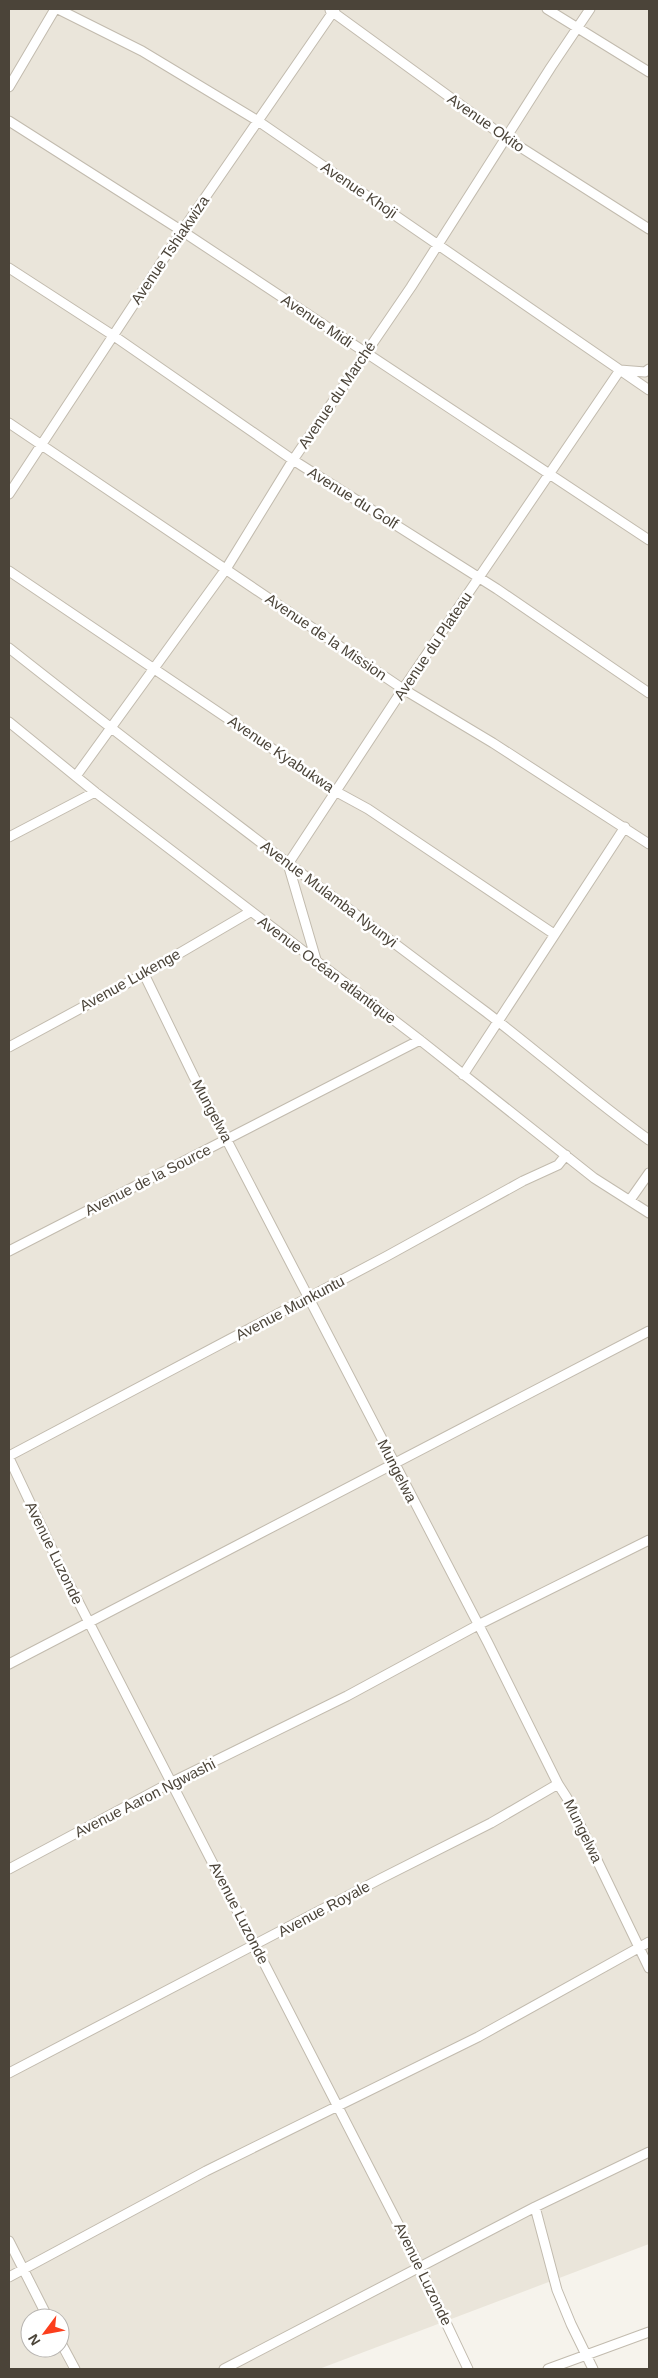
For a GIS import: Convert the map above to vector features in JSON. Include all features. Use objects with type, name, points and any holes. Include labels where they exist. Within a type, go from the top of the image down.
[{"type":"street","points":[[9,87],[56,9]]},
{"type":"street","name":"Avenue Khoji","points":[[56,9],[142,51],[258,121],[649,390]]},
{"type":"street","points":[[547,9],[649,72]]},
{"type":"street","name":"Avenue du Marché","points":[[76,776],[226,568],[293,460],[439,245],[590,9]]},
{"type":"street","name":"Avenue Tshiakwiza","points":[[9,494],[182,231],[332,10]]},
{"type":"street","name":"Avenue Okito","points":[[332,10],[506,138],[649,229]]},
{"type":"street","name":"Avenue Midi","points":[[9,121],[182,231],[548,475],[649,540]]},
{"type":"street","name":"Avenue du Golf","points":[[9,268],[114,336],[293,460],[479,578],[649,693]]},
{"type":"street","points":[[620,370],[645,372],[649,369]]},
{"type":"street","name":"Avenue du Plateau","points":[[288,864],[335,791],[620,370]]},
{"type":"street","name":"Avenue de la Mission","points":[[9,423],[226,568],[403,690],[625,827],[649,844]]},
{"type":"street","name":"Avenue Kyabukwa","points":[[9,571],[335,791],[368,810],[554,934]]},
{"type":"street","name":"Avenue Mulamba Nyunyi","points":[[9,648],[288,864],[498,1021],[649,1140]]},
{"type":"street","name":"Avenue Océan atlantique","points":[[9,722],[95,792],[420,1040],[594,1178],[649,1213]]},
{"type":"street","points":[[9,836],[95,792]]},
{"type":"street","points":[[463,1074],[625,827]]},
{"type":"street","points":[[288,864],[317,963]]},
{"type":"street","name":"Avenue Lukenge","points":[[9,1046],[144,974],[250,912]]},
{"type":"street","name":"Mungelwa","points":[[144,974],[226,1140],[478,1625],[558,1784],[567,1798],[649,1968]]},
{"type":"street","name":"Avenue de la Source","points":[[9,1250],[420,1040]]},
{"type":"street","name":"Avenue Munkuntu","points":[[9,1457],[309,1298],[523,1181],[558,1165],[566,1155]]},
{"type":"street","points":[[630,1200],[649,1173]]},
{"type":"street","points":[[9,1664],[649,1331]]},
{"type":"street","name":"Avenue Luzonde","points":[[9,1457],[89,1623],[339,2107],[420,2267],[468,2369]]},
{"type":"street","name":"Avenue Aaron Ngwashi","points":[[9,1869],[171,1783],[282,1729],[478,1625],[649,1540]]},
{"type":"street","name":"Avenue Royale","points":[[9,2073],[490,1823],[558,1784]]},
{"type":"street","points":[[9,2277],[206,2171],[478,2037],[649,1942]]},
{"type":"street","points":[[224,2369],[535,2207],[649,2152]]},
{"type":"street","points":[[535,2207],[557,2290],[593,2369]]},
{"type":"street","points":[[9,2241],[43,2308]]},
{"type":"street","points":[[548,2369],[649,2332]]},
{"type":"shaded area","points":[[9,9],[649,9],[649,2244],[319,2369],[9,2369]]}]
